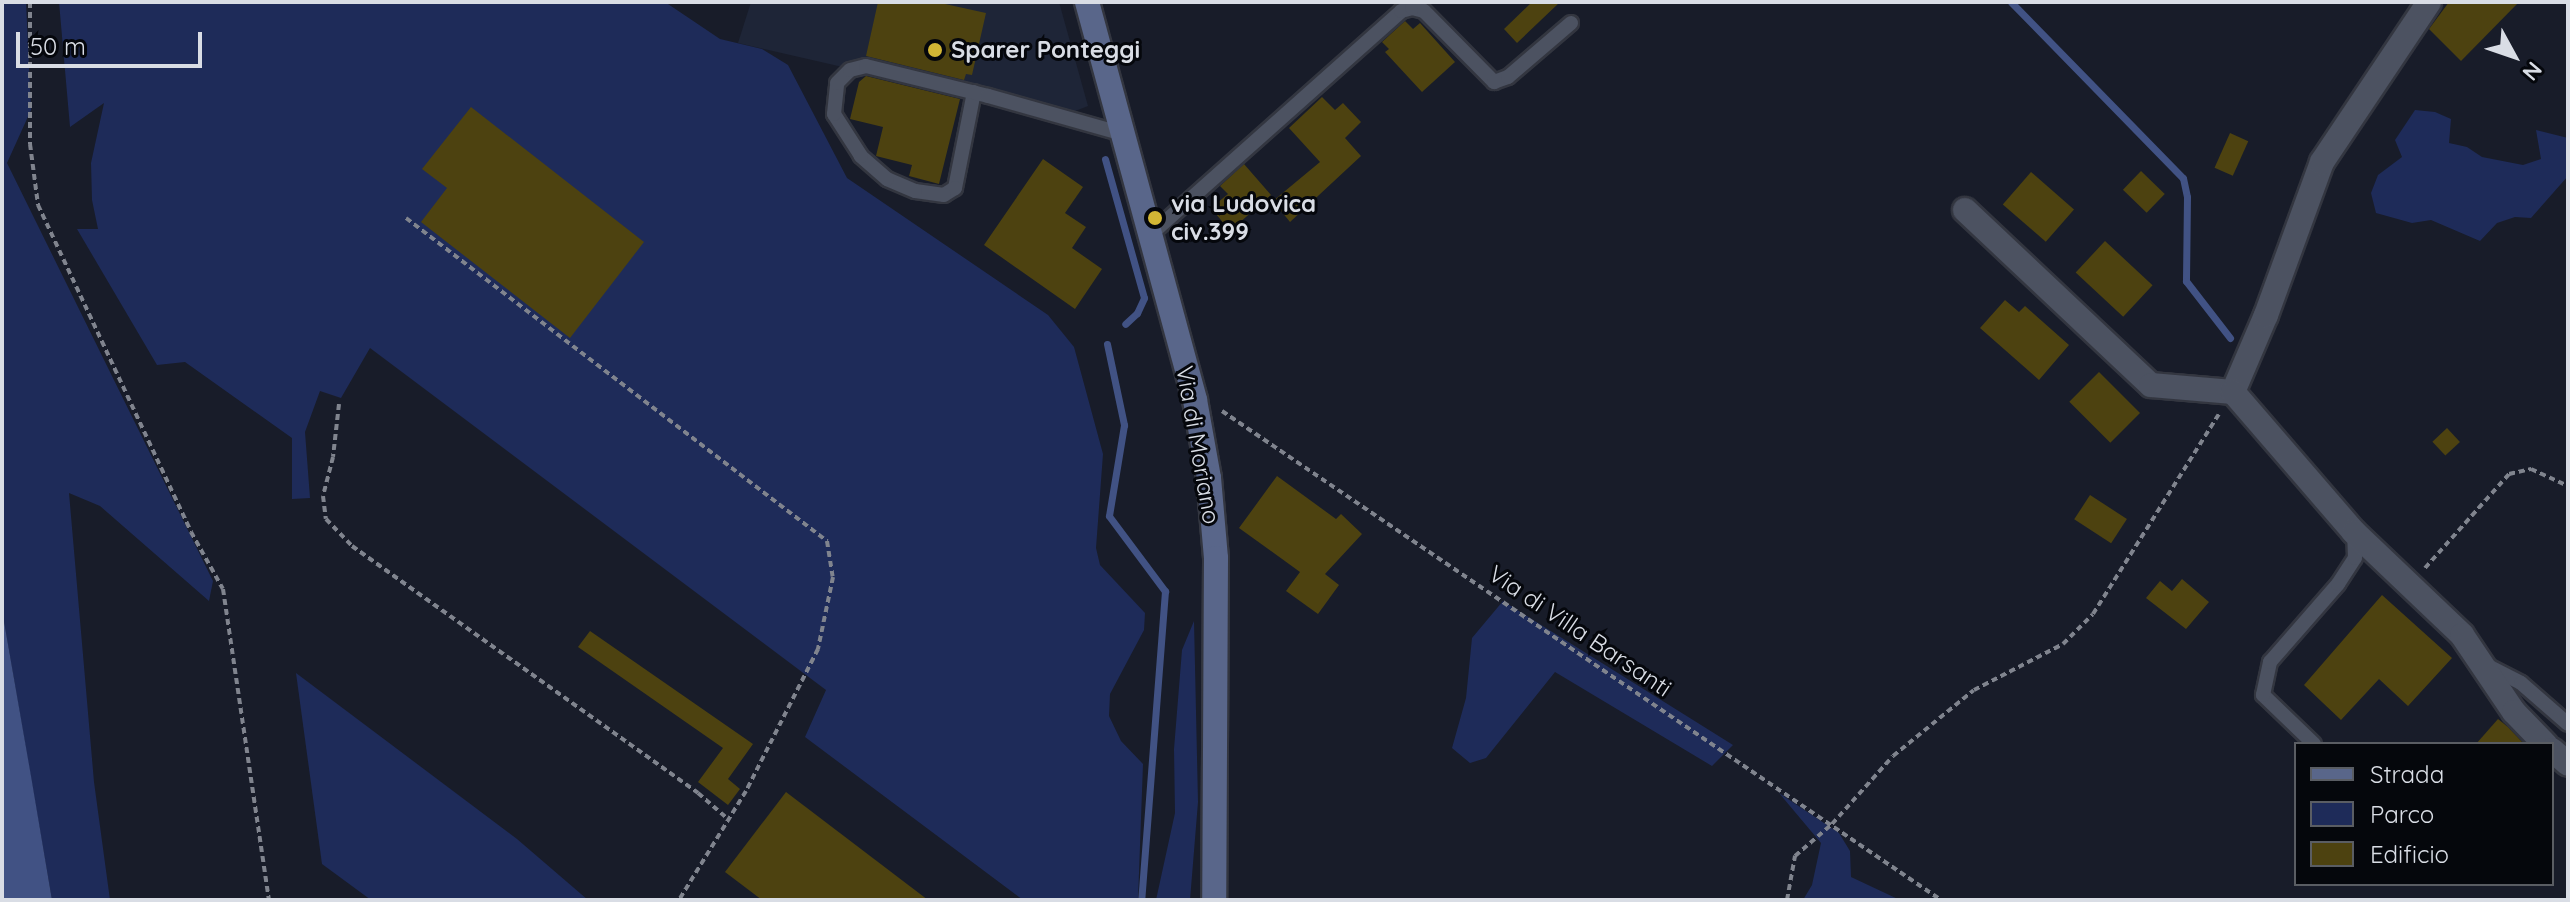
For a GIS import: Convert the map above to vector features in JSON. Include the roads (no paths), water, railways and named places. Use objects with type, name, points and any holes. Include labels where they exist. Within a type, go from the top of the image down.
[{"type":"main road","name":"Via di Moriano","points":[[1087,2],[1195,400],[1209,478],[1216,558],[1214,900]]},
{"type":"street","points":[[2233,392],[2266,315],[2322,162],[2429,2]]},
{"type":"street","points":[[1965,210],[2151,385],[2233,392],[2354,532],[2462,635],[2514,712],[2543,742]]},
{"type":"lane","points":[[1150,235],[1401,11],[1412,8],[1424,11],[1494,82],[1508,77],[1571,23]]},
{"type":"lane","points":[[974,92],[955,188],[944,195],[915,191],[887,179],[861,156],[834,114],[837,83],[850,70],[866,66],[974,92],[1123,134]]},
{"type":"lane","points":[[2312,742],[2263,695],[2270,662],[2338,584],[2355,558],[2354,532]]},
{"type":"lane","points":[[2483,663],[2521,683],[2568,724]]},
{"type":"waterway","points":[[2011,2],[2183,178],[2187,197],[2186,281],[2230,338]]},
{"type":"waterway","points":[[1105,159],[1144,298],[1137,313],[1125,324]]},
{"type":"waterway","points":[[1107,344],[1124,425],[1109,516],[1165,591],[1141,900]]},
{"type":"place","name":"Sparer Ponteggi","points":[[935,50]]},
{"type":"place","name":"via Ludovica civ.399","points":[[1155,218]]}]
